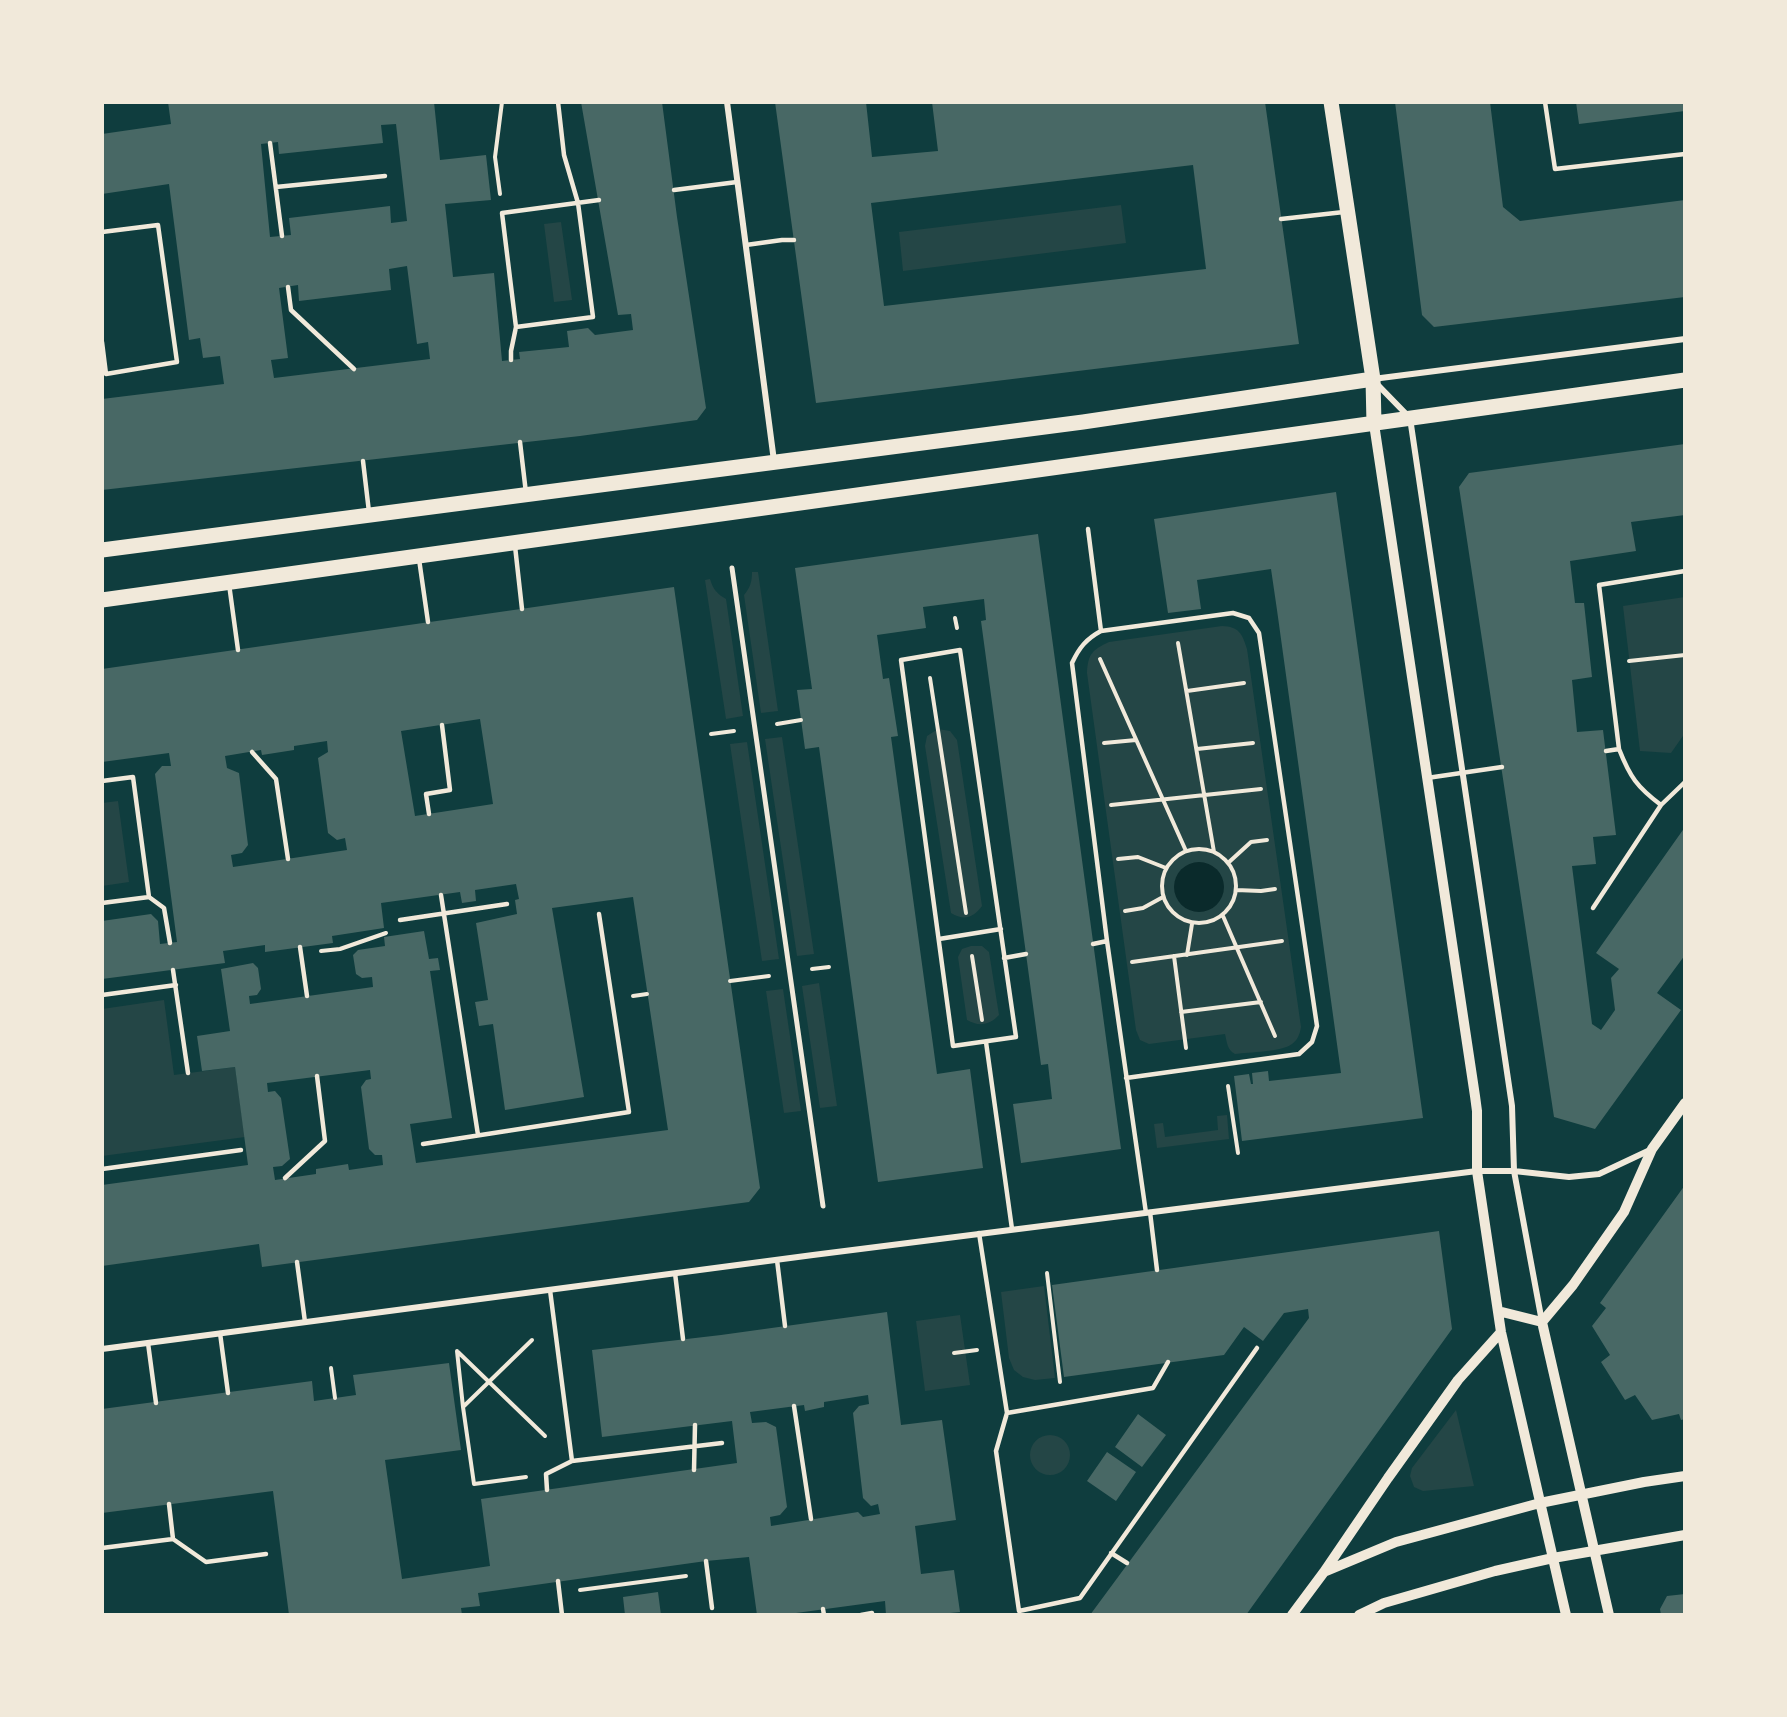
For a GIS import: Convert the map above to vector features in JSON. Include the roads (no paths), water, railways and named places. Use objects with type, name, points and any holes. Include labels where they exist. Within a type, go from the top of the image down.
[{"type":"main road","points":[[1331,102],[1372,379],[1374,424]]},
{"type":"main road","points":[[102,550],[1083,422],[1372,379]]},
{"type":"main road","points":[[102,600],[1685,380]]},
{"type":"street","points":[[727,102],[774,463]]},
{"type":"street","points":[[1372,379],[1685,339]]},
{"type":"street","points":[[1372,379],[1410,418],[1512,1106],[1514,1171],[1542,1322],[1609,1615]]},
{"type":"street","points":[[1374,424],[1477,1111],[1477,1171],[1501,1332],[1566,1615]]},
{"type":"street","points":[[732,568],[824,1206]]},
{"type":"street","points":[[1542,1322],[1573,1285],[1624,1212],[1652,1149],[1685,1102]]},
{"type":"street","points":[[102,1349],[979,1233],[1477,1171],[1514,1171],[1569,1177],[1599,1174],[1652,1149]]},
{"type":"street","points":[[1498,1311],[1542,1322]]},
{"type":"street","points":[[1292,1615],[1458,1380],[1501,1332]]},
{"type":"street","points":[[1324,1572],[1396,1542],[1540,1503],[1685,1476]]},
{"type":"street","points":[[1359,1615],[1384,1603],[1495,1571],[1685,1535]]},
{"type":"lane","points":[[516,327],[593,317],[578,203],[564,155],[558,102]]},
{"type":"lane","points":[[1545,102],[1555,169],[1685,154]]},
{"type":"lane","points":[[270,143],[282,236]]},
{"type":"lane","points":[[276,187],[385,176]]},
{"type":"lane","points":[[674,190],[737,182]]},
{"type":"lane","points":[[511,360],[516,327],[502,213],[598,200]]},
{"type":"lane","points":[[1281,219],[1348,212]]},
{"type":"lane","points":[[102,232],[158,225],[177,362],[104,374],[102,342]]},
{"type":"lane","points":[[746,245],[794,240]]},
{"type":"lane","points":[[288,286],[291,310],[354,369]]},
{"type":"lane","points":[[520,442],[527,496]]},
{"type":"lane","points":[[363,461],[369,516]]},
{"type":"lane","points":[[1088,529],[1101,631]]},
{"type":"lane","points":[[514,543],[522,609]]},
{"type":"lane","points":[[419,557],[428,622]]},
{"type":"lane","points":[[1661,805],[1643,791],[1628,772],[1619,749],[1599,585],[1685,571]]},
{"type":"lane","points":[[229,583],[238,650]]},
{"type":"lane","points":[[1126,1078],[1299,1054],[1312,1042],[1317,1026],[1259,633],[1249,618],[1233,614],[1101,631],[1090,637],[1079,648],[1072,663],[1110,966],[1126,1078],[1157,1270]]},
{"type":"lane","points":[[960,650],[1001,929],[1016,1037],[953,1046],[901,660],[960,650]]},
{"type":"lane","points":[[429,814],[426,794],[450,789],[442,725]]},
{"type":"lane","points":[[1606,751],[1619,749]]},
{"type":"lane","points":[[252,752],[276,779],[288,859]]},
{"type":"lane","points":[[1427,778],[1502,767]]},
{"type":"lane","points":[[102,781],[133,777],[149,897]]},
{"type":"lane","points":[[1593,908],[1661,805],[1685,782]]},
{"type":"lane","points":[[441,895],[478,1135]]},
{"type":"lane","points":[[102,903],[149,897],[164,908],[170,943]]},
{"type":"lane","points":[[399,920],[507,904]]},
{"type":"lane","points":[[423,1144],[629,1112],[598,914]]},
{"type":"lane","points":[[939,939],[1001,929]]},
{"type":"lane","points":[[1093,944],[1107,941]]},
{"type":"lane","points":[[300,947],[307,996]]},
{"type":"lane","points":[[1004,958],[1026,954]]},
{"type":"lane","points":[[173,970],[188,1073]]},
{"type":"lane","points":[[102,995],[176,985]]},
{"type":"lane","points":[[986,1042],[1012,1229]]},
{"type":"lane","points":[[285,1178],[326,1141],[317,1076]]},
{"type":"lane","points":[[102,1169],[241,1150]]},
{"type":"lane","points":[[979,1233],[1007,1413],[996,1451],[1019,1611],[1080,1598],[1257,1348]]},
{"type":"lane","points":[[777,1260],[784,1326]]},
{"type":"lane","points":[[297,1262],[305,1322]]},
{"type":"lane","points":[[675,1273],[683,1339]]},
{"type":"lane","points":[[550,1290],[572,1461]]},
{"type":"lane","points":[[220,1333],[228,1393]]},
{"type":"lane","points":[[148,1343],[156,1402]]},
{"type":"lane","points":[[1007,1413],[1153,1388],[1168,1362]]},
{"type":"lane","points":[[795,1406],[811,1519]]},
{"type":"lane","points":[[694,1425],[694,1470]]},
{"type":"lane","points":[[547,1490],[546,1474],[572,1461],[722,1443]]},
{"type":"lane","points":[[169,1504],[173,1539]]},
{"type":"lane","points":[[102,1548],[173,1539],[206,1562],[266,1554]]},
{"type":"lane","points":[[1111,1553],[1127,1563]]},
{"type":"lane","points":[[706,1561],[712,1608]]},
{"type":"lane","points":[[558,1581],[562,1615]]},
{"type":"lane","points":[[861,1615],[872,1613]]}]
